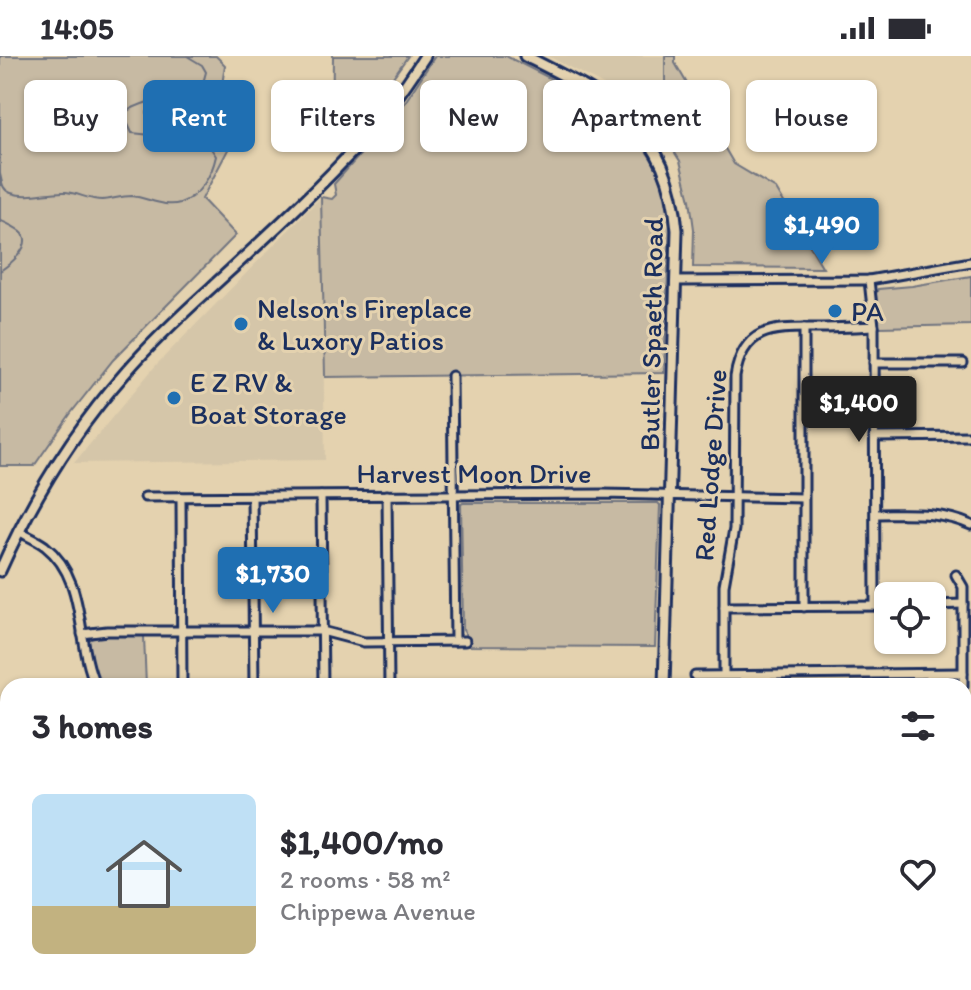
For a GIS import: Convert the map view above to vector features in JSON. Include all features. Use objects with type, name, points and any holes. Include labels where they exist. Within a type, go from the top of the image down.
[{"type":"main road","points":[[0,571],[46,479],[83,424],[127,371],[179,318],[365,138],[425,56]]},
{"type":"main road","name":"Butler Spaeth Road","points":[[525,56],[609,101],[634,123],[659,158],[673,197],[677,230],[664,678]]},
{"type":"street","points":[[676,281],[869,280],[971,262]]},
{"type":"street","points":[[869,280],[874,326],[875,582]]},
{"type":"street","name":"Red Lodge Drive","points":[[724,675],[724,585],[734,529],[737,361],[745,347],[759,334],[776,328],[874,326]]},
{"type":"street","points":[[804,328],[804,607]]},
{"type":"street","points":[[874,363],[963,363]]},
{"type":"street","points":[[452,376],[455,641]]},
{"type":"street","points":[[874,437],[971,436]]},
{"type":"street","name":"Harvest Moon Drive","points":[[145,497],[603,494],[803,498]]},
{"type":"street","points":[[387,495],[389,678]]},
{"type":"street","points":[[252,496],[254,678]]},
{"type":"street","points":[[321,496],[323,678]]},
{"type":"street","points":[[181,497],[182,678]]},
{"type":"street","points":[[876,514],[938,514],[971,525]]},
{"type":"street","points":[[18,531],[44,545],[64,567],[74,589],[92,678]]},
{"type":"street","points":[[956,575],[963,587],[963,678]]},
{"type":"street","points":[[946,605],[963,604]]},
{"type":"street","points":[[724,607],[874,606]]},
{"type":"street","points":[[82,634],[107,631],[322,631],[364,642],[465,641]]},
{"type":"street","points":[[695,676],[963,673]]},
{"type":"shaded area","points":[[0,56],[216,56],[225,65],[223,80],[143,80],[143,152],[227,152],[202,199],[236,235],[113,360],[34,466],[0,466]]},
{"type":"shaded area","points":[[333,56],[408,56],[391,80],[333,80]]},
{"type":"shaded area","points":[[435,56],[506,56],[554,80],[543,80],[543,152],[647,152],[657,168],[668,202],[670,223],[664,373],[325,377],[321,197],[332,199],[336,195],[334,184],[363,152],[404,152],[404,104]]},
{"type":"shaded area","points":[[548,56],[665,56],[665,80],[594,80]]},
{"type":"shaded area","points":[[665,56],[675,56],[675,63],[685,80],[665,80]]},
{"type":"shaded area","points":[[674,152],[727,152],[734,164],[776,189],[823,268],[693,267],[694,229],[680,161]]},
{"type":"shaded area","points":[[321,197],[325,460],[74,463],[157,364]]},
{"type":"shaded area","points":[[971,276],[971,325],[879,327],[878,289]]},
{"type":"shaded area","points":[[463,503],[658,503],[655,647],[466,646],[463,630]]},
{"type":"shaded area","points":[[108,636],[144,636],[146,678],[97,678],[88,640]]},
{"type":"waterway","points":[[0,174],[6,190],[18,195],[66,192],[93,199],[132,196],[168,204],[187,200],[199,190],[212,170],[216,156],[210,147],[183,145],[151,135],[132,133],[125,118],[127,111],[136,106],[203,83],[206,72],[202,65],[187,56]]},
{"type":"waterway","points":[[0,220],[18,230],[25,239],[22,250],[0,271]]},
{"type":"place","name":"PA","points":[[835,311]]},
{"type":"place","name":"Nelson's Fireplace & Luxory Patios","points":[[241,324]]},
{"type":"place","name":"E Z RV & Boat Storage","points":[[174,398]]}]
